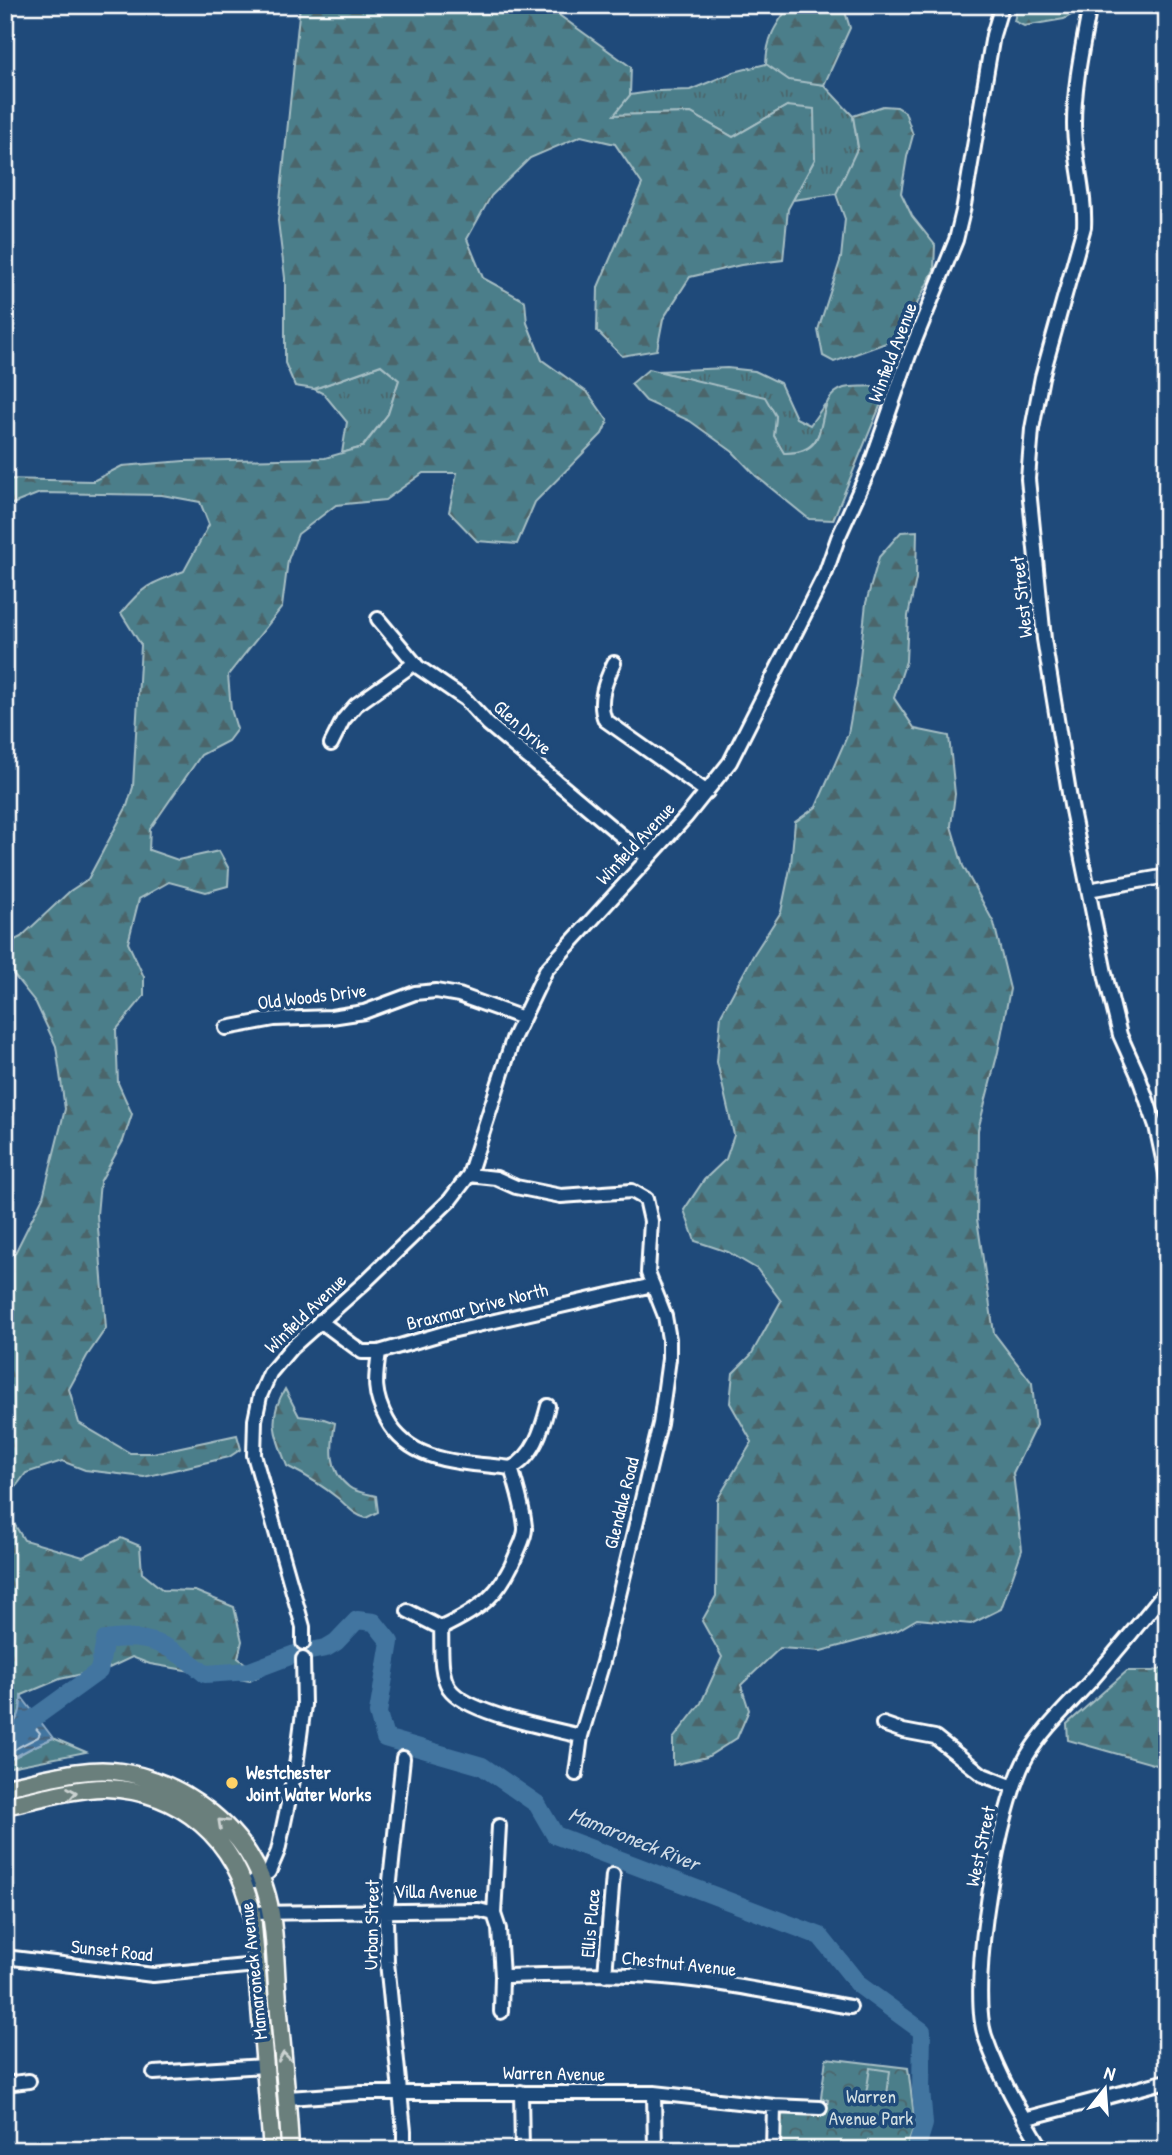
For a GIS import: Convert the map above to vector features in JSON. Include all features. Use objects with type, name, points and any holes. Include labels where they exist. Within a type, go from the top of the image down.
[{"type":"main road","name":"Mamaroneck Avenue","points":[[5,1787],[92,1771],[120,1772],[168,1786],[196,1802],[236,1838],[261,1878],[271,1913],[288,2098],[290,2150]]},
{"type":"main road","name":"Mamaroneck Avenue","points":[[5,1806],[103,1788],[144,1792],[165,1799],[183,1810],[217,1838],[244,1884],[251,1913],[272,2150]]},
{"type":"street","name":"Winfield Avenue","points":[[303,1643],[303,1627],[254,1455],[255,1420],[260,1396],[271,1373],[291,1348],[413,1238],[450,1200],[469,1175],[513,1039],[546,970],[708,792],[730,762],[827,572],[838,538],[870,467],[909,355],[956,240],[993,35],[1002,5]]},
{"type":"street","name":"West Street","points":[[1090,5],[1076,84],[1074,125],[1084,227],[1042,377],[1032,429],[1028,479],[1044,639],[1071,805],[1120,1035],[1138,1075],[1163,1145],[1167,1178]]},
{"type":"street","name":"Glen Drive","points":[[378,620],[415,663],[464,699],[488,724],[648,858]]},
{"type":"street","points":[[331,744],[343,720],[356,705],[415,663]]},
{"type":"street","points":[[614,663],[602,700],[602,713],[606,720],[708,792]]},
{"type":"street","points":[[1088,890],[1167,876]]},
{"type":"street","name":"Old Woods Drive","points":[[226,1028],[274,1020],[365,1012],[415,993],[436,991],[459,995],[523,1018]]},
{"type":"street","name":"Glendale Road","points":[[469,1175],[496,1178],[516,1187],[561,1196],[632,1191],[644,1196],[649,1207],[647,1262],[665,1316],[669,1339],[666,1390],[603,1662],[582,1736],[576,1774]]},
{"type":"street","name":"Braxmar Drive North","points":[[379,1352],[451,1331],[653,1286]]},
{"type":"street","points":[[320,1321],[362,1352],[379,1352],[375,1380],[377,1399],[396,1436],[414,1450],[440,1458],[512,1468],[520,1464],[534,1446],[548,1406]]},
{"type":"street","points":[[441,1628],[488,1601],[506,1578],[526,1530],[512,1468]]},
{"type":"street","name":"West Street","points":[[1043,2150],[994,2060],[986,2037],[979,1993],[988,1902],[1014,1787],[1027,1756],[1167,1589]]},
{"type":"street","points":[[408,1611],[441,1628]]},
{"type":"street","points":[[441,1628],[444,1674],[448,1686],[457,1697],[490,1712],[582,1736]]},
{"type":"street","points":[[244,1884],[269,1872],[278,1851],[296,1766],[304,1704],[303,1659]]},
{"type":"street","points":[[883,1724],[935,1737],[983,1774],[1014,1787]]},
{"type":"street","name":"Urban Street","points":[[403,1758],[387,1911],[387,1962],[404,2150]]},
{"type":"street","points":[[499,1826],[494,1914],[499,1929],[501,2012]]},
{"type":"street","name":"Ellis Place","points":[[606,1975],[613,1875]]},
{"type":"street","name":"Villa Avenue","points":[[251,1913],[479,1910],[494,1914]]},
{"type":"street","name":"Sunset Road","points":[[5,1957],[153,1975],[256,1965]]},
{"type":"street","name":"Chestnut Avenue","points":[[502,1976],[661,1976],[850,2007]]},
{"type":"street","points":[[154,2073],[264,2066]]},
{"type":"street","points":[[5,2084],[29,2081]]},
{"type":"street","points":[[1024,2119],[1167,2081]]},
{"type":"street","points":[[521,2092],[522,2150]]},
{"type":"street","name":"Warren Avenue","points":[[288,2098],[400,2093],[654,2093],[774,2106],[820,2108]]},
{"type":"street","points":[[654,2093],[655,2150]]},
{"type":"street","points":[[773,2150],[774,2106]]},
{"type":"green space","points":[[300,5],[545,5],[631,67],[630,95],[614,115],[691,113],[733,137],[787,106],[814,109],[815,159],[788,209],[783,260],[741,265],[690,277],[663,319],[657,350],[622,356],[597,331],[598,287],[642,184],[615,144],[581,136],[530,158],[491,196],[467,239],[483,278],[525,301],[527,323],[542,360],[588,393],[608,421],[602,434],[535,502],[517,544],[477,541],[449,512],[457,473],[423,473],[385,500],[336,505],[298,534],[288,560],[282,607],[228,675],[231,709],[237,729],[228,741],[201,755],[150,829],[149,850],[178,860],[219,851],[229,869],[228,886],[206,892],[169,882],[139,899],[128,943],[144,977],[144,996],[116,1030],[118,1083],[132,1114],[123,1141],[100,1182],[97,1215],[106,1328],[69,1389],[79,1423],[130,1453],[153,1453],[237,1435],[241,1449],[229,1457],[144,1477],[85,1470],[62,1461],[26,1473],[5,1501],[5,1265],[15,1253],[43,1197],[65,1109],[56,1046],[36,1003],[5,964],[5,940],[11,942],[21,937],[70,891],[88,879],[127,806],[133,787],[141,645],[121,613],[149,586],[184,571],[209,525],[200,502],[162,495],[40,493],[5,507],[5,479],[93,481],[122,466],[184,461],[325,458],[363,447],[388,414],[399,380],[381,365],[314,389],[295,386],[285,363],[285,278],[278,221]]},
{"type":"green space","points":[[790,5],[843,5],[850,28],[824,85],[789,80],[766,64],[773,32]]},
{"type":"green space","points":[[1018,5],[1078,5],[1076,12],[1064,19],[1024,26],[1014,21]]},
{"type":"green space","points":[[766,64],[824,85],[853,116],[858,147],[852,174],[836,194],[793,200],[815,159],[787,106],[733,137],[691,113],[613,115],[630,95],[690,90],[734,72]]},
{"type":"green space","points":[[883,106],[897,107],[905,112],[913,135],[901,193],[912,216],[935,245],[934,270],[897,339],[834,362],[823,356],[818,330],[841,258],[845,219],[836,194],[858,147],[853,116]]},
{"type":"green space","points":[[381,365],[399,380],[388,414],[362,447],[342,453],[347,422],[324,394],[314,389]]},
{"type":"green space","points":[[727,368],[755,371],[780,383],[796,418],[810,425],[825,404],[819,433],[811,446],[804,450],[783,453],[774,436],[776,416],[689,379],[658,371]]},
{"type":"green space","points":[[649,369],[765,397],[776,416],[774,436],[784,453],[801,451],[812,445],[818,436],[827,404],[833,394],[844,388],[871,386],[883,399],[833,520],[809,519],[756,476],[733,452],[690,421],[646,401],[631,384]]},
{"type":"green space","points":[[917,531],[916,579],[908,616],[906,661],[894,698],[915,729],[949,736],[955,794],[951,826],[963,866],[994,923],[1010,989],[998,1052],[978,1130],[977,1219],[994,1333],[1032,1383],[1036,1425],[1013,1473],[1022,1550],[1001,1609],[971,1624],[917,1619],[898,1630],[821,1651],[780,1648],[741,1685],[749,1710],[737,1738],[707,1757],[673,1765],[673,1739],[701,1703],[722,1657],[702,1621],[716,1596],[717,1500],[752,1442],[730,1403],[733,1373],[751,1355],[781,1301],[757,1269],[728,1252],[695,1241],[684,1210],[704,1180],[726,1159],[734,1135],[717,1062],[721,1015],[754,954],[781,912],[791,864],[795,822],[816,807],[848,734],[857,684],[866,603],[879,557],[901,532]]},
{"type":"green space","points":[[285,1389],[299,1416],[335,1423],[332,1449],[337,1473],[352,1489],[376,1496],[378,1512],[366,1518],[358,1515],[327,1490],[287,1466],[275,1427],[276,1409]]},
{"type":"green space","points":[[5,1509],[24,1540],[83,1557],[121,1538],[140,1546],[142,1573],[163,1590],[195,1591],[234,1607],[242,1641],[238,1658],[261,1675],[250,1681],[150,1664],[132,1657],[109,1668],[60,1679],[22,1695],[19,1715],[14,1723],[5,1729]]},
{"type":"green space","points":[[1167,1666],[1167,1768],[1068,1740],[1067,1724],[1127,1671],[1154,1671]]},
{"type":"green space","points":[[53,1738],[86,1752],[5,1768],[5,1762]]},
{"type":"green space","name":"Warren Avenue Park","points":[[826,2058],[908,2068],[915,2124],[906,2150],[777,2150],[778,2111],[826,2114],[828,2100],[821,2098]]},
{"type":"green space","points":[[870,2068],[890,2071],[886,2103],[865,2101]]},
{"type":"water","points":[[21,1696],[53,1738],[5,1762],[5,1729],[14,1723],[19,1715]]},
{"type":"waterway","name":"Mamaroneck River","points":[[5,1746],[34,1718],[99,1671],[105,1640],[135,1638],[159,1644],[182,1656],[205,1674],[250,1671],[295,1654],[326,1648],[336,1642],[357,1620],[374,1622],[390,1642],[378,1713],[385,1738],[482,1766],[537,1804],[555,1835],[820,1936],[859,1985],[922,2031],[921,2089],[924,2124],[916,2150]]},
{"type":"place","name":"Westchester Joint Water Works","points":[[232,1783]]}]
